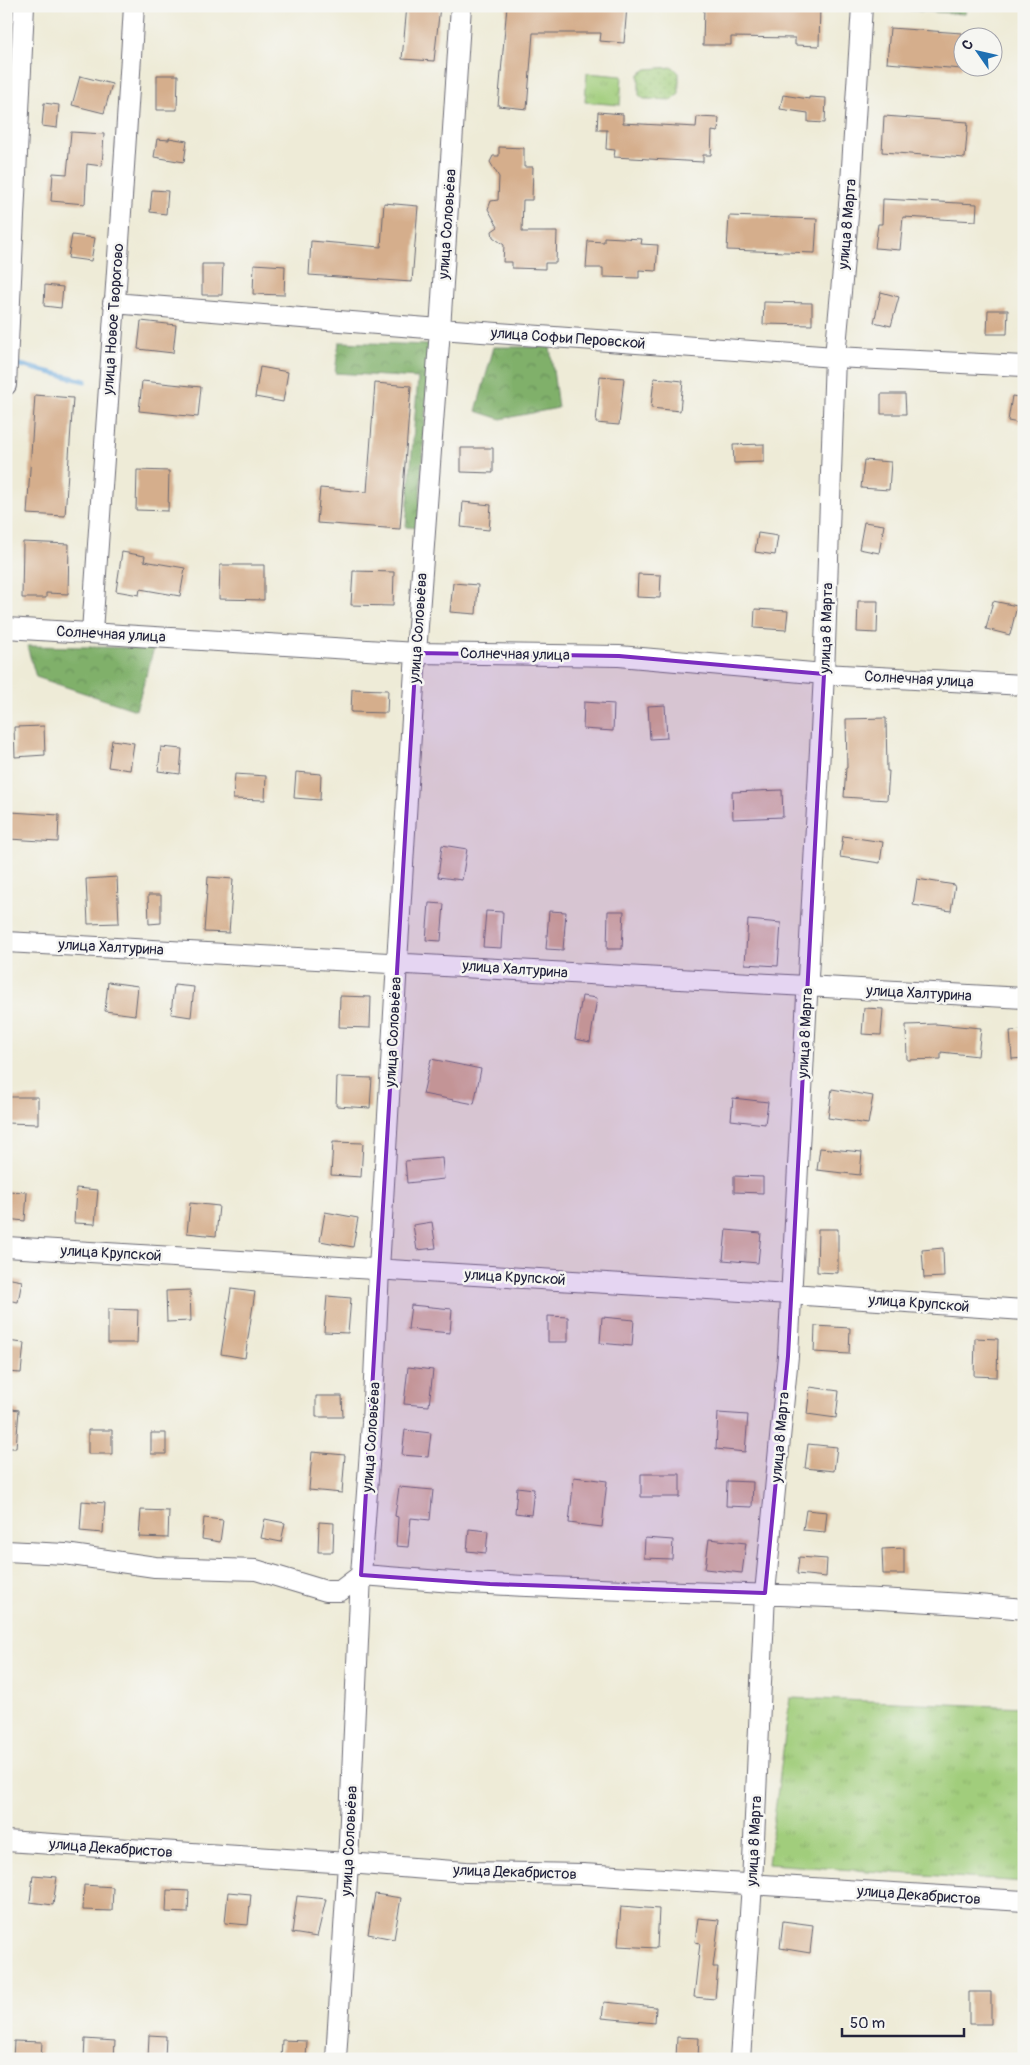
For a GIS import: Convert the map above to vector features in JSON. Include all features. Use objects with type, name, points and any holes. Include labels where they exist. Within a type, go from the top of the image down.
[{"type":"street","points":[[6,384],[24,6]]},
{"type":"street","name":"улица Новое Творогово","points":[[92,632],[113,303],[125,167],[134,6]]},
{"type":"street","name":"улица Соловьёва","points":[[336,2059],[348,1863],[361,1575],[372,1423],[397,962],[416,653],[461,6]]},
{"type":"street","name":"улица 8 Марта","points":[[740,2059],[752,1884],[766,1593],[788,1356],[824,674],[836,358],[862,6]]},
{"type":"street","name":"улица Софьи Перовской","points":[[113,303],[836,358],[1024,366]]},
{"type":"street","name":"Солнечная улица","points":[[6,628],[416,653],[619,656],[824,674],[1024,685]]},
{"type":"street","name":"улица Халтурина","points":[[6,942],[397,962],[808,988],[1024,998]]},
{"type":"street","name":"улица Крупской","points":[[6,1247],[791,1294],[1024,1310]]},
{"type":"street","points":[[6,1551],[65,1554],[155,1567],[256,1570],[326,1591],[340,1591],[361,1575],[490,1584],[766,1593],[948,1602],[1024,1609]]},
{"type":"street","name":"улица Декабристов","points":[[6,1841],[466,1872],[583,1874],[1024,1901]]},
{"type":"highlighted area","points":[[416,653],[619,656],[824,674],[788,1356],[765,1593],[490,1584],[361,1575]]},
{"type":"green space","points":[[895,6],[967,6],[965,14],[895,9]]},
{"type":"green space","points":[[673,67],[679,73],[679,94],[673,100],[644,99],[639,95],[639,74],[647,69]]},
{"type":"green space","points":[[587,73],[622,76],[620,105],[585,102]]},
{"type":"green space","points":[[339,342],[430,345],[418,528],[406,527],[418,378],[335,373]]},
{"type":"green space","points":[[494,347],[550,347],[558,408],[501,419],[476,411]]},
{"type":"green space","points":[[27,646],[154,648],[136,710],[36,677]]},
{"type":"green space","points":[[790,1698],[1024,1707],[1024,1882],[768,1864]]},
{"type":"building","points":[[407,6],[440,6],[434,61],[402,59]]},
{"type":"building","points":[[507,6],[627,6],[624,43],[600,41],[601,33],[533,33],[527,109],[498,106]]},
{"type":"building","points":[[704,6],[820,6],[819,46],[795,45],[795,38],[731,37],[731,45],[703,45]]},
{"type":"building","points":[[890,28],[952,32],[952,68],[887,63]]},
{"type":"building","points":[[157,75],[178,75],[177,110],[157,110]]},
{"type":"building","points":[[80,76],[112,84],[104,113],[72,105]]},
{"type":"building","points":[[783,95],[809,99],[809,97],[826,98],[825,123],[808,122],[808,113],[780,109]]},
{"type":"building","points":[[44,103],[59,105],[57,128],[42,126]]},
{"type":"building","points":[[598,112],[623,114],[623,123],[696,127],[697,117],[719,118],[718,132],[712,131],[711,155],[703,155],[703,162],[614,157],[615,150],[606,149],[607,130],[597,130]]},
{"type":"building","points":[[884,116],[968,122],[965,158],[882,152]]},
{"type":"building","points":[[71,132],[104,134],[102,166],[87,164],[85,204],[51,201],[53,173],[67,174]]},
{"type":"building","points":[[169,138],[187,141],[184,162],[154,157],[157,139],[169,140]]},
{"type":"building","points":[[499,147],[524,148],[524,167],[533,167],[532,200],[523,200],[522,232],[557,232],[556,263],[545,263],[545,269],[512,268],[512,262],[503,262],[504,245],[493,237],[492,231],[498,227],[488,209],[491,201],[498,200],[499,177],[490,162],[493,156],[499,156]]},
{"type":"building","points":[[152,190],[168,191],[166,214],[150,212]]},
{"type":"building","points":[[883,199],[977,204],[976,221],[903,217],[900,250],[875,248],[878,224],[882,224]]},
{"type":"building","points":[[384,203],[418,206],[412,282],[309,275],[311,241],[381,247]]},
{"type":"building","points":[[729,216],[817,219],[815,253],[727,250]]},
{"type":"building","points":[[72,235],[95,238],[91,261],[68,258]]},
{"type":"building","points":[[604,237],[642,239],[641,244],[658,245],[656,271],[639,270],[639,278],[603,277],[603,268],[586,268],[588,241],[604,242]]},
{"type":"building","points":[[202,264],[223,264],[222,295],[202,295]]},
{"type":"building","points":[[254,264],[285,266],[284,295],[253,294]]},
{"type":"building","points":[[45,285],[63,287],[61,308],[44,306]]},
{"type":"building","points":[[881,292],[899,297],[891,326],[874,322]]},
{"type":"building","points":[[764,302],[812,303],[812,325],[763,324]]},
{"type":"building","points":[[988,310],[1008,310],[1007,334],[987,334]]},
{"type":"building","points":[[141,321],[176,325],[173,353],[138,349]]},
{"type":"building","points":[[260,367],[288,372],[283,402],[255,397]]},
{"type":"building","points":[[600,376],[624,378],[619,425],[596,423]]},
{"type":"building","points":[[654,378],[683,381],[680,411],[651,408]]},
{"type":"building","points":[[142,381],[201,387],[198,417],[139,411]]},
{"type":"building","points":[[375,383],[411,386],[400,529],[317,523],[320,488],[367,492]]},
{"type":"building","points":[[881,394],[905,394],[906,414],[881,414]]},
{"type":"building","points":[[35,395],[73,398],[65,516],[27,514]]},
{"type":"building","points":[[1012,396],[1024,398],[1024,424],[1008,421]]},
{"type":"building","points":[[764,444],[764,462],[734,463],[733,445]]},
{"type":"building","points":[[461,448],[493,448],[493,473],[461,472]]},
{"type":"building","points":[[864,460],[891,462],[889,490],[861,488]]},
{"type":"building","points":[[137,470],[169,471],[168,511],[136,510]]},
{"type":"building","points":[[463,502],[491,505],[489,530],[461,527]]},
{"type":"building","points":[[864,522],[884,525],[879,553],[859,549]]},
{"type":"building","points":[[758,533],[778,536],[775,555],[755,552]]},
{"type":"building","points":[[23,542],[69,544],[68,594],[46,593],[46,598],[22,598]]},
{"type":"building","points":[[122,552],[145,556],[144,561],[185,568],[180,596],[140,589],[139,595],[116,591]]},
{"type":"building","points":[[220,565],[264,565],[264,600],[219,599]]},
{"type":"building","points":[[353,571],[394,572],[393,606],[351,605]]},
{"type":"building","points":[[638,574],[661,575],[660,598],[637,597]]},
{"type":"building","points":[[453,583],[478,585],[476,614],[450,612]]},
{"type":"building","points":[[858,601],[878,601],[877,633],[857,632]]},
{"type":"building","points":[[993,601],[1017,606],[1010,635],[986,629]]},
{"type":"building","points":[[755,609],[788,611],[786,630],[754,628]]},
{"type":"building","points":[[352,689],[388,690],[387,713],[351,712]]},
{"type":"building","points":[[584,702],[614,704],[613,731],[583,729]]},
{"type":"building","points":[[665,705],[667,738],[650,739],[648,706]]},
{"type":"building","points":[[886,718],[887,771],[889,771],[887,800],[844,797],[847,768],[846,719]]},
{"type":"building","points":[[44,726],[45,755],[15,757],[14,727]]},
{"type":"building","points":[[112,740],[134,743],[130,770],[108,767]]},
{"type":"building","points":[[161,747],[182,749],[180,774],[158,771]]},
{"type":"building","points":[[296,772],[321,774],[320,800],[294,798]]},
{"type":"building","points":[[235,774],[266,776],[265,800],[233,799]]},
{"type":"building","points":[[782,790],[783,817],[733,819],[732,792]]},
{"type":"building","points":[[11,812],[59,815],[58,842],[9,839]]},
{"type":"building","points":[[843,836],[883,842],[880,863],[840,857]]},
{"type":"building","points":[[442,845],[467,849],[462,880],[438,877]]},
{"type":"building","points":[[117,877],[119,923],[88,924],[86,879]]},
{"type":"building","points":[[208,877],[233,879],[229,933],[204,932]]},
{"type":"building","points":[[917,879],[955,885],[951,911],[913,905]]},
{"type":"building","points":[[148,895],[161,895],[161,923],[149,924]]},
{"type":"building","points":[[429,903],[444,904],[441,941],[426,940]]},
{"type":"building","points":[[486,911],[503,912],[501,948],[483,947]]},
{"type":"building","points":[[549,911],[566,912],[563,950],[546,949]]},
{"type":"building","points":[[608,911],[624,911],[622,949],[607,949]]},
{"type":"building","points":[[748,920],[781,923],[778,966],[745,964]]},
{"type":"building","points":[[108,982],[138,986],[135,1015],[105,1011]]},
{"type":"building","points":[[174,985],[194,987],[191,1017],[171,1014]]},
{"type":"building","points":[[340,996],[371,997],[370,1028],[339,1027]]},
{"type":"building","points":[[582,996],[597,998],[590,1042],[575,1039]]},
{"type":"building","points":[[864,1008],[883,1009],[881,1035],[862,1034]]},
{"type":"building","points":[[936,1024],[981,1028],[978,1056],[941,1052],[941,1059],[907,1060],[906,1025]]},
{"type":"building","points":[[1024,1030],[1024,1058],[1012,1059],[1010,1031]]},
{"type":"building","points":[[431,1059],[481,1069],[474,1104],[423,1094]]},
{"type":"building","points":[[337,1077],[372,1078],[370,1108],[336,1106]]},
{"type":"building","points":[[832,1089],[873,1096],[868,1124],[828,1118]]},
{"type":"building","points":[[6,1097],[38,1097],[38,1124],[6,1123]]},
{"type":"building","points":[[733,1098],[768,1102],[765,1124],[731,1120]]},
{"type":"building","points":[[333,1142],[363,1143],[361,1177],[331,1175]]},
{"type":"building","points":[[820,1148],[862,1152],[860,1175],[817,1170]]},
{"type":"building","points":[[442,1158],[444,1179],[407,1183],[405,1161]]},
{"type":"building","points":[[734,1176],[763,1177],[763,1193],[734,1192]]},
{"type":"building","points":[[76,1188],[98,1190],[95,1224],[74,1223]]},
{"type":"building","points":[[6,1191],[27,1192],[25,1221],[6,1219]]},
{"type":"building","points":[[190,1203],[219,1206],[216,1236],[187,1233]]},
{"type":"building","points":[[325,1212],[358,1218],[353,1247],[320,1241]]},
{"type":"building","points":[[432,1222],[436,1248],[417,1250],[413,1225]]},
{"type":"building","points":[[818,1229],[838,1229],[838,1273],[817,1272]]},
{"type":"building","points":[[726,1230],[761,1233],[758,1263],[723,1260]]},
{"type":"building","points":[[943,1248],[944,1277],[924,1278],[922,1250]]},
{"type":"building","points":[[6,1278],[22,1281],[18,1302],[6,1300]]},
{"type":"building","points":[[231,1289],[255,1292],[245,1358],[221,1354]]},
{"type":"building","points":[[190,1290],[191,1321],[167,1322],[166,1291]]},
{"type":"building","points":[[327,1296],[351,1298],[348,1333],[324,1332]]},
{"type":"building","points":[[411,1305],[452,1309],[450,1333],[408,1329]]},
{"type":"building","points":[[108,1309],[138,1310],[137,1343],[108,1343]]},
{"type":"building","points":[[548,1316],[568,1317],[568,1342],[548,1342]]},
{"type":"building","points":[[602,1317],[634,1320],[632,1346],[600,1343]]},
{"type":"building","points":[[815,1326],[850,1328],[849,1354],[814,1352]]},
{"type":"building","points":[[975,1338],[998,1339],[997,1377],[974,1376]]},
{"type":"building","points":[[6,1341],[24,1343],[21,1373],[6,1372]]},
{"type":"building","points":[[408,1367],[433,1370],[429,1406],[404,1404]]},
{"type":"building","points":[[810,1387],[839,1391],[836,1418],[807,1414]]},
{"type":"building","points":[[316,1396],[342,1396],[343,1417],[316,1417]]},
{"type":"building","points":[[6,1408],[19,1410],[16,1448],[6,1448]]},
{"type":"building","points":[[718,1413],[748,1415],[745,1452],[716,1449]]},
{"type":"building","points":[[88,1430],[112,1430],[112,1454],[88,1454]]},
{"type":"building","points":[[405,1430],[431,1433],[428,1457],[402,1455]]},
{"type":"building","points":[[151,1433],[166,1433],[166,1454],[151,1454]]},
{"type":"building","points":[[808,1444],[837,1447],[834,1471],[805,1468]]},
{"type":"building","points":[[312,1452],[345,1455],[342,1493],[309,1490]]},
{"type":"building","points":[[641,1474],[680,1474],[680,1497],[641,1497]]},
{"type":"building","points":[[574,1477],[607,1481],[602,1527],[569,1523]]},
{"type":"building","points":[[727,1481],[753,1482],[752,1507],[726,1506]]},
{"type":"building","points":[[399,1487],[433,1490],[430,1520],[411,1518],[408,1547],[396,1546],[398,1517],[395,1516]]},
{"type":"building","points":[[517,1487],[534,1489],[531,1515],[515,1513]]},
{"type":"building","points":[[82,1501],[105,1503],[103,1533],[80,1531]]},
{"type":"building","points":[[141,1510],[169,1511],[168,1538],[139,1537]]},
{"type":"building","points":[[806,1510],[827,1512],[825,1532],[803,1530]]},
{"type":"building","points":[[204,1518],[223,1520],[220,1542],[202,1539]]},
{"type":"building","points":[[265,1519],[285,1523],[281,1542],[261,1538]]},
{"type":"building","points":[[319,1522],[334,1523],[333,1552],[318,1552]]},
{"type":"building","points":[[469,1529],[488,1531],[486,1553],[467,1551]]},
{"type":"building","points":[[645,1538],[673,1540],[672,1559],[644,1558]]},
{"type":"building","points":[[709,1539],[746,1543],[742,1573],[705,1569]]},
{"type":"building","points":[[904,1548],[904,1574],[883,1574],[882,1549]]},
{"type":"building","points":[[799,1557],[827,1559],[826,1577],[797,1574]]},
{"type":"building","points":[[33,1875],[57,1877],[53,1905],[30,1902]]},
{"type":"building","points":[[84,1885],[113,1887],[112,1911],[83,1910]]},
{"type":"building","points":[[167,1890],[189,1891],[188,1913],[166,1912]]},
{"type":"building","points":[[228,1892],[251,1894],[248,1925],[225,1923]]},
{"type":"building","points":[[375,1894],[401,1898],[394,1939],[368,1934]]},
{"type":"building","points":[[297,1896],[326,1899],[317,1937],[292,1933]]},
{"type":"building","points":[[621,1906],[659,1909],[657,1948],[618,1946]]},
{"type":"building","points":[[698,1918],[719,1920],[713,1967],[718,1967],[715,1999],[694,1997],[700,1943],[695,1942]]},
{"type":"building","points":[[783,1921],[813,1925],[810,1953],[780,1948]]},
{"type":"building","points":[[969,1992],[991,1992],[991,2024],[969,2024]]},
{"type":"building","points":[[604,2002],[656,2007],[655,2023],[602,2018]]},
{"type":"building","points":[[149,2035],[166,2036],[165,2059],[148,2059]]},
{"type":"building","points":[[677,2037],[699,2038],[698,2059],[676,2059]]},
{"type":"building","points":[[85,2039],[115,2041],[114,2059],[84,2059]]},
{"type":"building","points":[[282,2040],[307,2041],[306,2059],[281,2059]]},
{"type":"building","points":[[14,2041],[42,2042],[41,2059],[13,2059]]},
{"type":"waterway","points":[[12,363],[85,381]]}]
